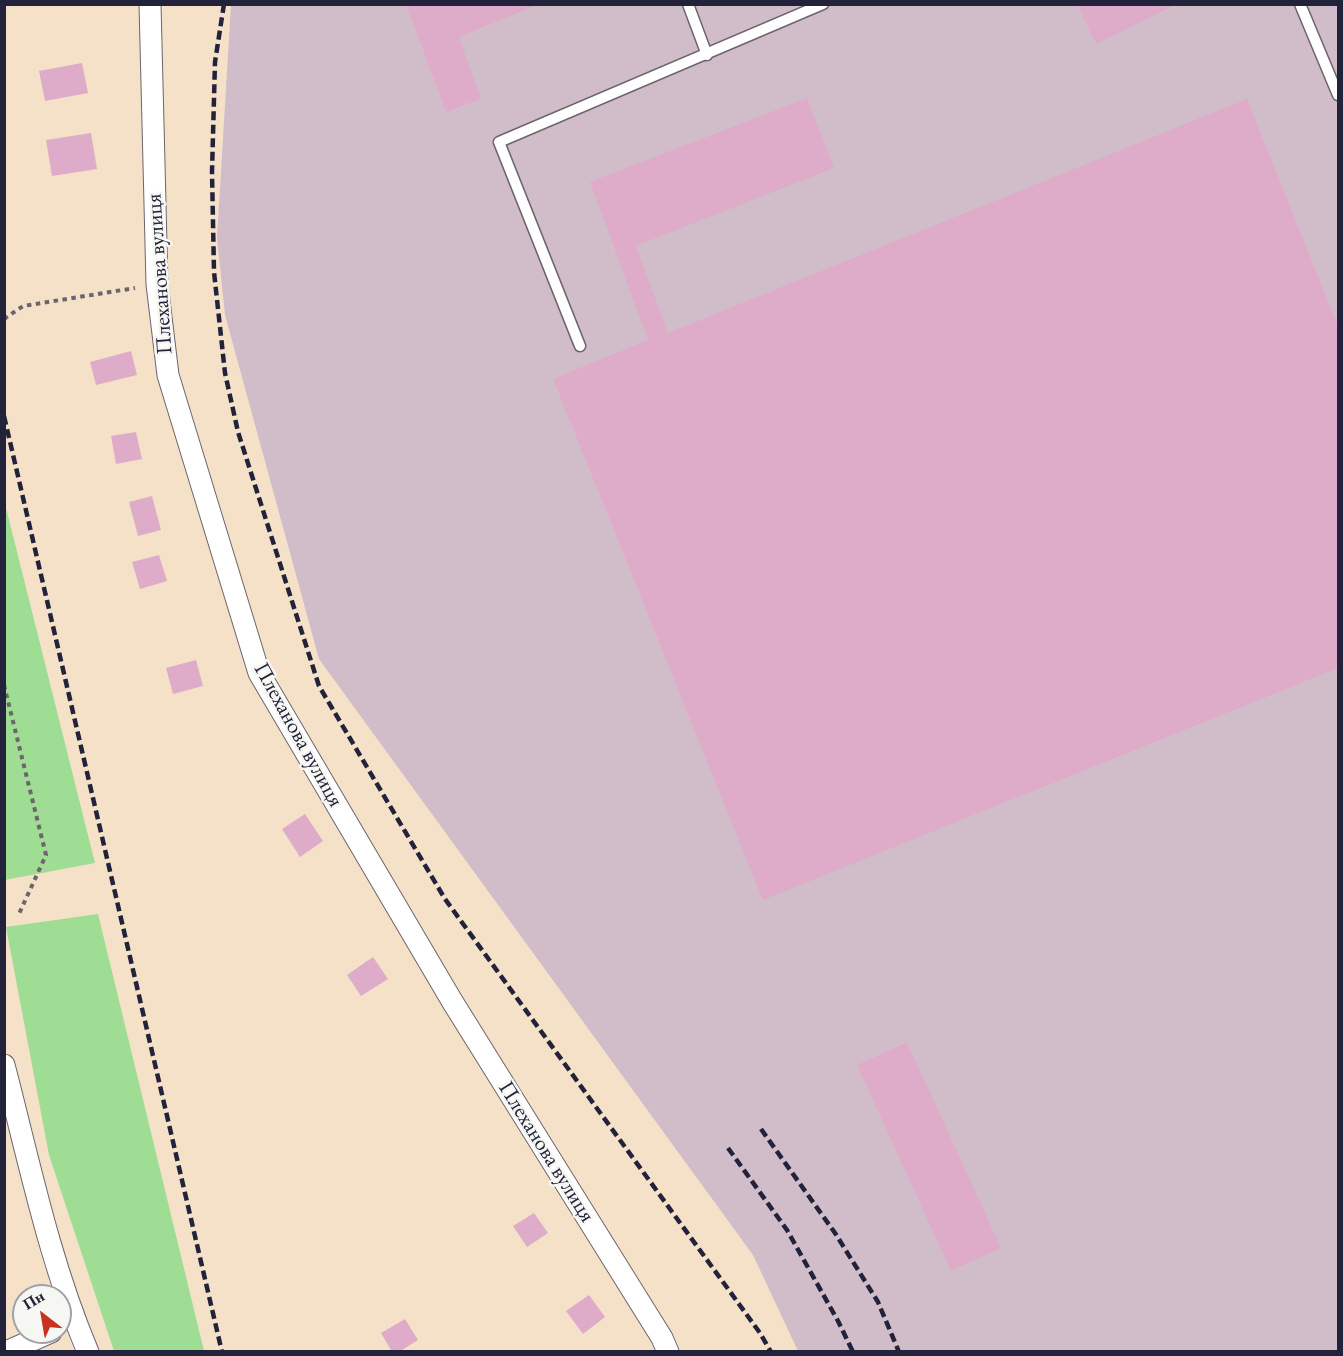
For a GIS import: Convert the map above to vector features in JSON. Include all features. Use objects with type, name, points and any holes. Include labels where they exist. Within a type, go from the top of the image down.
[{"type":"street","name":"Плеханова вулиця","points":[[150,4],[157,284],[168,375],[260,674],[452,1001],[662,1338],[668,1352]]},
{"type":"street","points":[[4,1065],[59,1284]]},
{"type":"street","points":[[72,1330],[88,1352]]},
{"type":"street","points":[[6,1352],[24,1344]]},
{"type":"lane","points":[[688,4],[707,55]]},
{"type":"lane","points":[[580,346],[499,142],[823,4]]},
{"type":"lane","points":[[1300,4],[1338,95]]},
{"type":"path","points":[[4,319],[23,306],[157,284]]},
{"type":"path","points":[[4,685],[46,855],[18,916]]},
{"type":"shaded area","points":[[231,5],[1338,5],[1338,1351],[798,1351],[753,1255],[319,659],[225,315],[217,238]]},
{"type":"green space","points":[[5,504],[95,863],[4,880]]},
{"type":"green space","points":[[98,914],[204,1351],[114,1351],[49,1155],[6,927]]},
{"type":"building","points":[[406,4],[537,5],[459,37],[481,99],[446,112]]},
{"type":"building","points":[[1077,4],[1177,4],[1096,44]]},
{"type":"building","points":[[82,63],[88,93],[45,101],[39,71]]},
{"type":"building","points":[[807,98],[834,168],[636,246],[668,333],[1247,99],[1338,326],[1338,668],[763,900],[553,379],[648,340],[590,182]]},
{"type":"building","points":[[91,133],[97,169],[52,176],[46,140]]},
{"type":"building","points":[[131,351],[137,375],[96,385],[90,362]]},
{"type":"building","points":[[136,432],[142,459],[116,464],[111,436]]},
{"type":"building","points":[[152,496],[161,530],[138,536],[129,502]]},
{"type":"building","points":[[159,555],[167,581],[140,589],[132,562]]},
{"type":"building","points":[[196,660],[203,686],[173,694],[166,668]]},
{"type":"building","points":[[305,814],[323,841],[300,857],[282,829]]},
{"type":"building","points":[[373,957],[388,979],[361,996],[347,975]]},
{"type":"building","points":[[907,1042],[1001,1248],[951,1271],[857,1065]]},
{"type":"building","points":[[534,1213],[548,1233],[527,1247],[513,1226]]},
{"type":"building","points":[[589,1295],[605,1317],[583,1334],[566,1311]]},
{"type":"building","points":[[405,1319],[418,1340],[399,1352],[392,1352],[381,1333]]},
{"type":"railway","points":[[224,4],[215,62],[212,172],[214,272],[225,373],[238,432],[319,686],[445,899],[760,1333],[771,1352]]},
{"type":"railway","points":[[4,416],[222,1352]]},
{"type":"railway","points":[[761,1129],[835,1233],[878,1302],[899,1352]]},
{"type":"railway","points":[[728,1148],[787,1230],[853,1352]]}]
